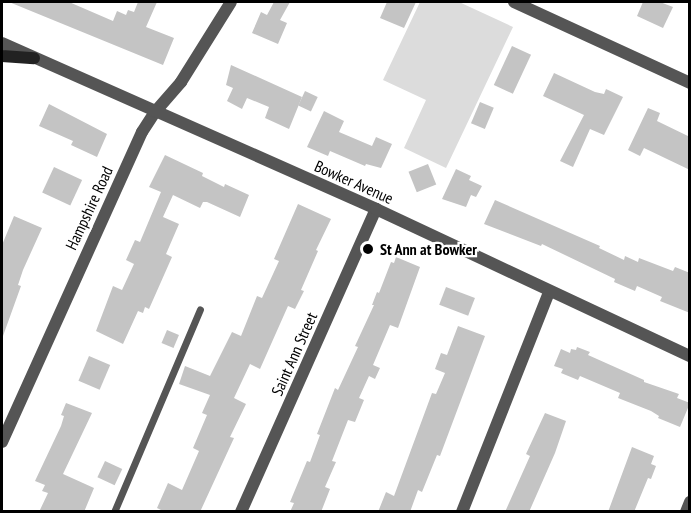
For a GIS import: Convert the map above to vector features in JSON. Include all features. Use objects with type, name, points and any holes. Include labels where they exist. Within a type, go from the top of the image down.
[{"type":"main road","points":[[2,56],[34,58]]},
{"type":"street","name":"Hampshire Road","points":[[2,442],[142,132],[155,112],[181,82],[231,2]]},
{"type":"street","points":[[514,2],[690,83]]},
{"type":"street","name":"Bowker Avenue","points":[[2,43],[376,209],[549,292],[690,356]]},
{"type":"street","name":"Saint Ann Street","points":[[241,512],[376,209]]},
{"type":"street","points":[[462,512],[549,292]]},
{"type":"street","points":[[686,512],[690,502]]},
{"type":"lane","points":[[114,512],[200,309]]},
{"type":"shaded area","points":[[420,2],[459,2],[513,27],[446,168],[404,148],[426,100],[383,80]]},
{"type":"building","points":[[9,2],[69,2],[113,21],[117,11],[126,15],[128,10],[134,12],[138,2],[157,2],[146,27],[174,38],[163,65]]},
{"type":"building","points":[[274,2],[290,2],[280,20],[287,23],[278,44],[252,33],[261,12],[267,15]]},
{"type":"building","points":[[387,2],[416,2],[404,28],[380,18]]},
{"type":"building","points":[[643,2],[660,2],[673,7],[663,28],[637,16]]},
{"type":"building","points":[[512,46],[531,55],[513,94],[494,85]]},
{"type":"building","points":[[231,65],[302,97],[289,129],[265,118],[269,107],[247,98],[242,109],[227,101],[233,88],[226,85]]},
{"type":"building","points":[[554,73],[595,92],[604,94],[606,89],[623,97],[604,135],[590,129],[573,167],[560,161],[584,115],[543,96]]},
{"type":"building","points":[[305,91],[318,97],[311,111],[298,106]]},
{"type":"building","points":[[480,102],[494,108],[485,129],[471,123]]},
{"type":"building","points":[[49,104],[107,134],[97,157],[71,145],[73,141],[39,126]]},
{"type":"building","points":[[648,108],[660,113],[657,121],[690,137],[690,170],[644,148],[640,156],[628,150]]},
{"type":"building","points":[[324,111],[344,121],[339,132],[372,146],[376,137],[392,144],[381,168],[366,164],[365,166],[330,151],[328,156],[307,147]]},
{"type":"building","points":[[165,155],[203,173],[202,176],[224,187],[225,184],[249,195],[240,217],[207,202],[203,202],[200,208],[173,195],[163,217],[179,224],[166,254],[172,257],[149,309],[145,307],[143,313],[138,311],[123,344],[96,331],[113,286],[122,290],[134,264],[126,260],[135,240],[140,242],[161,192],[149,187]]},
{"type":"building","points":[[428,164],[436,184],[417,192],[409,172]]},
{"type":"building","points":[[54,167],[82,180],[70,205],[42,192]]},
{"type":"building","points":[[456,169],[471,176],[469,180],[482,186],[476,197],[471,195],[466,207],[442,199]]},
{"type":"building","points":[[495,200],[600,246],[599,248],[624,260],[625,256],[638,262],[639,258],[673,271],[675,267],[690,273],[690,313],[660,301],[662,297],[637,286],[635,291],[614,282],[615,279],[542,244],[541,246],[484,224]]},
{"type":"building","points":[[298,204],[331,219],[301,290],[304,291],[295,309],[288,306],[260,369],[250,364],[234,398],[246,404],[230,437],[234,438],[200,512],[165,512],[157,508],[168,483],[182,490],[199,451],[193,448],[207,415],[202,413],[210,395],[179,384],[185,366],[210,376],[232,332],[241,336],[257,296],[262,298],[279,261],[274,259]]},
{"type":"building","points":[[14,216],[42,228],[23,270],[18,285],[21,286],[3,336],[2,245]]},
{"type":"building","points":[[396,257],[420,267],[398,328],[390,325],[373,365],[380,368],[375,379],[369,376],[359,398],[364,400],[355,422],[348,420],[332,461],[336,462],[325,487],[330,489],[321,512],[290,512],[294,503],[290,502],[307,461],[310,462],[320,435],[317,434],[335,388],[338,390],[358,347],[355,346],[374,305],[372,305],[377,292],[379,293],[391,262],[394,263]]},
{"type":"building","points":[[446,287],[475,298],[468,316],[439,305]]},
{"type":"building","points":[[458,326],[485,336],[440,456],[437,455],[422,492],[418,490],[410,512],[378,512],[386,492],[394,496],[432,393],[436,394],[445,373],[435,369],[441,353],[447,355]]},
{"type":"building","points":[[167,330],[179,335],[173,348],[162,343]]},
{"type":"building","points":[[577,347],[590,352],[588,355],[644,380],[644,382],[679,394],[677,398],[690,403],[680,427],[658,418],[659,416],[651,411],[618,398],[620,393],[580,376],[578,380],[561,373],[563,369],[554,366],[561,349],[570,353],[571,349],[576,350]]},
{"type":"building","points":[[89,356],[110,365],[100,390],[78,381]]},
{"type":"building","points":[[66,403],[92,413],[63,474],[94,488],[84,512],[39,512],[48,493],[42,491],[45,485],[35,481],[61,426],[64,416],[61,415]]},
{"type":"building","points":[[545,413],[566,421],[555,453],[529,512],[505,512],[530,456],[526,454]]},
{"type":"building","points":[[632,447],[654,456],[651,464],[656,466],[651,479],[648,478],[634,512],[608,512]]},
{"type":"building","points":[[105,461],[122,469],[115,485],[97,477]]},
{"type":"place","name":"St Ann at Bowker","points":[[368,249]]}]
